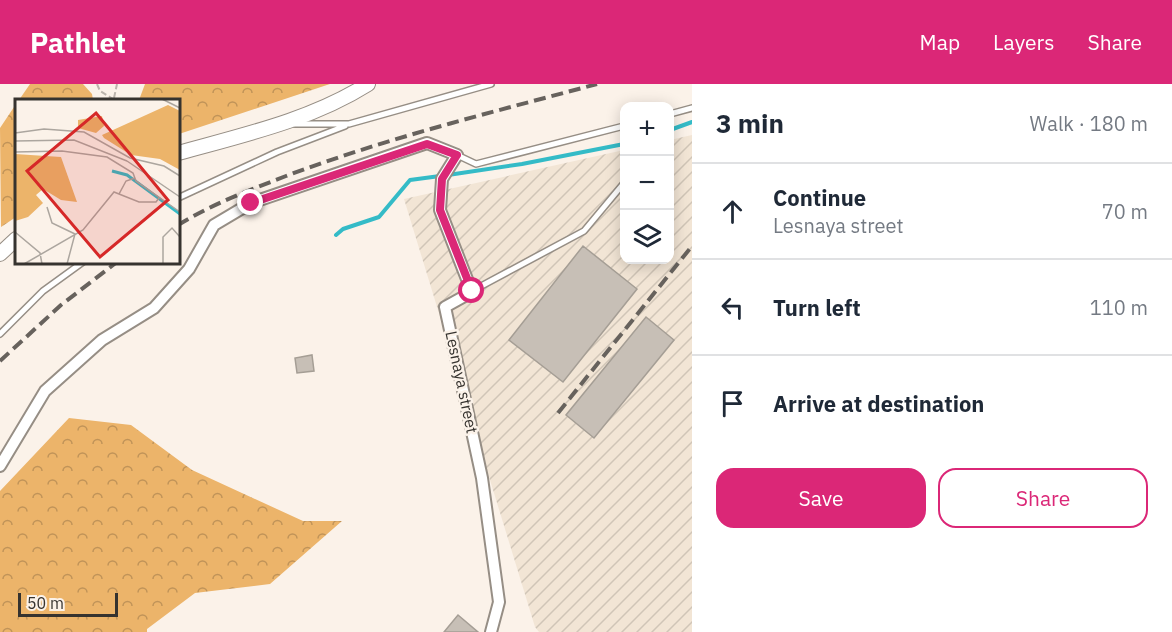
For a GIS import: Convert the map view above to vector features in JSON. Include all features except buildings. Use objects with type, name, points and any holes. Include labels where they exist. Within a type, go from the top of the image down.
[{"type":"street","points":[[180,152],[281,124],[347,98],[368,84]]},
{"type":"street","points":[[0,466],[45,391],[102,340],[154,308],[189,269],[214,225],[251,203],[427,144],[457,155],[442,179],[440,210],[472,291]]},
{"type":"street","points":[[0,254],[15,240]]},
{"type":"street","name":"Lesnaya street","points":[[472,291],[445,307],[482,478],[499,602],[491,632]]},
{"type":"lane","points":[[180,197],[277,152],[349,124],[491,84]]},
{"type":"lane","points":[[674,113],[692,108]]},
{"type":"lane","points":[[281,124],[349,124]]},
{"type":"lane","points":[[457,155],[476,164],[620,127]]},
{"type":"lane","points":[[472,291],[584,231],[620,188]]},
{"type":"lane","points":[[0,334],[43,291],[80,264]]},
{"type":"path","points":[[97,84],[100,91],[112,99]]},
{"type":"path","points":[[113,99],[117,84]]},
{"type":"shaded area","points":[[692,135],[692,632],[539,632],[535,627],[404,199],[620,151],[620,264],[674,264],[674,139]]},
{"type":"green space","points":[[30,84],[83,84],[92,94],[93,99],[20,99]]},
{"type":"green space","points":[[145,84],[330,84],[180,134],[180,99],[139,99]]},
{"type":"green space","points":[[15,106],[15,218],[1,227],[0,128]]},
{"type":"green space","points":[[69,418],[131,425],[192,470],[303,521],[342,521],[270,584],[195,593],[147,629],[147,632],[0,632],[0,491]]},
{"type":"waterway","points":[[674,129],[692,122]]},
{"type":"waterway","points":[[448,175],[522,164],[620,145]]},
{"type":"waterway","points":[[336,235],[343,229],[379,217],[410,180],[440,176]]},
{"type":"railway","points":[[180,224],[231,198],[324,162],[440,126],[597,84]]},
{"type":"railway","points":[[558,413],[692,246]]},
{"type":"railway","points":[[0,361],[61,305],[114,264]]},
{"type":"route","points":[[251,203],[427,144],[457,155],[442,179],[440,210],[472,291]]}]
